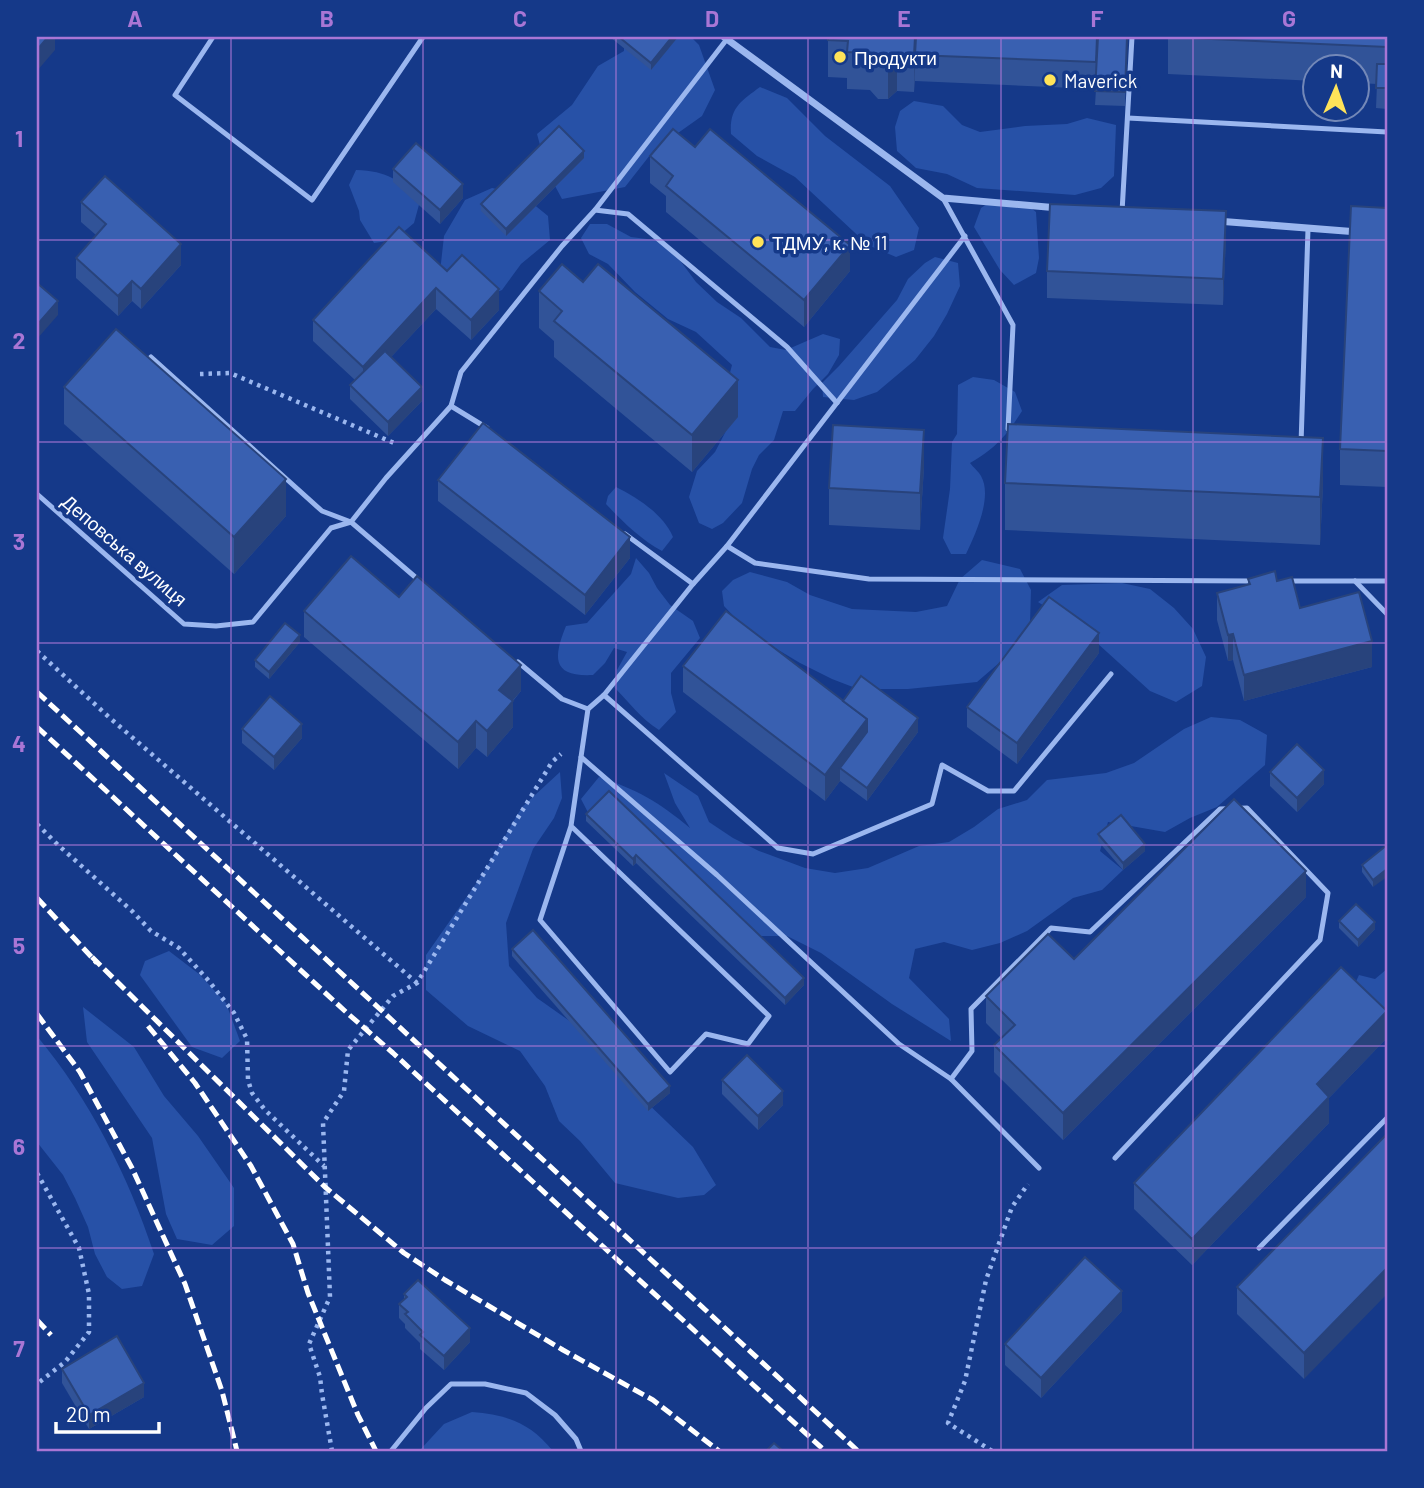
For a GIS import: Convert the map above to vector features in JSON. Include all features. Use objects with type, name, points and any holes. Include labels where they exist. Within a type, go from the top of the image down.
[{"type":"street","points":[[725,38],[943,198],[1067,208]]},
{"type":"street","points":[[1108,212],[1135,214]]},
{"type":"street","points":[[1202,220],[1362,232]]},
{"type":"lane","points":[[213,37],[175,95],[312,200],[423,37]]},
{"type":"lane","points":[[1122,213],[1132,37]]},
{"type":"lane","points":[[351,522],[386,478],[451,406],[461,372],[562,246],[595,210],[725,38]]},
{"type":"lane","points":[[1128,118],[1387,132]]},
{"type":"lane","points":[[943,198],[1013,325],[1008,431]]},
{"type":"lane","points":[[595,210],[628,214],[787,347],[837,403]]},
{"type":"lane","points":[[1301,448],[1308,229]]},
{"type":"lane","points":[[571,826],[769,1016],[748,1044],[706,1034],[670,1072],[540,920],[571,826],[587,709],[604,695],[727,546],[965,236]]},
{"type":"lane","points":[[151,357],[322,511],[351,522],[428,587]]},
{"type":"lane","points":[[451,406],[491,432]]},
{"type":"lane","name":"Деповська вулиця","points":[[37,494],[184,624],[216,626],[253,622],[331,528],[351,522]]},
{"type":"lane","points":[[620,531],[693,584]]},
{"type":"lane","points":[[727,546],[755,563],[869,579],[1260,581]]},
{"type":"lane","points":[[1274,581],[1387,581]]},
{"type":"lane","points":[[1355,581],[1387,614]]},
{"type":"lane","points":[[510,656],[562,699],[587,709]]},
{"type":"lane","points":[[604,695],[778,848],[813,854],[932,804],[942,765],[988,791],[1014,791],[1111,674]]},
{"type":"lane","points":[[581,757],[717,875],[899,1044],[951,1079],[1039,1168]]},
{"type":"lane","points":[[951,1079],[972,1051],[971,1009],[1051,928],[1090,932],[1220,809],[1247,808],[1328,893],[1320,940],[1115,1158]]},
{"type":"lane","points":[[1259,1248],[1387,1118]]},
{"type":"lane","points":[[391,1451],[426,1408],[451,1384],[485,1384],[527,1392],[555,1415],[576,1439],[581,1451]]},
{"type":"path","points":[[170,374],[230,373],[411,450]]},
{"type":"path","points":[[37,651],[111,719],[416,983]]},
{"type":"path","points":[[332,1451],[320,1377],[309,1344],[330,1297],[323,1123],[344,1091],[348,1050],[393,996],[416,983],[552,762],[584,733]]},
{"type":"path","points":[[37,824],[151,931],[179,948],[208,980],[234,1013],[247,1039],[248,1080],[252,1093],[265,1110],[324,1166]]},
{"type":"path","points":[[992,1451],[948,1423],[965,1381],[986,1280],[1012,1207],[1039,1168]]},
{"type":"path","points":[[37,1173],[79,1248],[89,1294],[89,1332],[65,1362],[37,1384]]},
{"type":"shaded area","points":[[624,37],[691,37],[699,45],[715,90],[702,116],[654,150],[625,187],[562,199],[547,171],[537,134],[572,105],[598,66],[624,51]]},
{"type":"shaded area","points":[[760,87],[787,98],[825,136],[890,186],[919,228],[914,250],[896,257],[868,245],[795,177],[757,156],[731,134],[734,111]]},
{"type":"shaded area","points":[[914,101],[943,106],[962,125],[980,132],[1067,124],[1087,118],[1116,125],[1114,176],[1101,188],[1075,195],[977,188],[947,174],[916,168],[897,151],[895,127],[900,111]]},
{"type":"shaded area","points":[[356,170],[377,172],[392,178],[420,201],[414,223],[394,240],[374,243],[360,220],[349,185]]},
{"type":"shaded area","points":[[492,188],[521,194],[548,216],[550,240],[521,264],[502,290],[476,301],[440,272],[444,236],[465,200]]},
{"type":"shaded area","points":[[993,200],[1021,203],[1036,212],[1039,258],[1036,273],[1014,285],[1000,270],[974,227],[981,208]]},
{"type":"shaded area","points":[[590,224],[607,224],[631,237],[655,240],[679,259],[696,282],[717,302],[741,318],[770,347],[786,350],[823,334],[840,339],[839,355],[828,374],[795,411],[783,411],[774,440],[759,455],[752,469],[742,503],[723,523],[712,529],[699,523],[689,497],[697,471],[715,452],[727,429],[726,388],[732,365],[696,332],[668,319],[635,292],[608,264],[589,254],[581,238]]},
{"type":"shaded area","points":[[935,257],[958,263],[960,286],[934,336],[915,360],[877,392],[854,400],[823,397],[822,383],[897,300],[908,279]]},
{"type":"shaded area","points":[[973,377],[994,380],[1015,392],[1022,411],[1000,441],[970,463],[980,474],[984,485],[984,505],[966,554],[951,554],[943,538],[950,489],[952,442],[957,434],[958,385]]},
{"type":"shaded area","points":[[616,487],[649,508],[669,529],[673,537],[662,551],[639,536],[606,504],[608,496]]},
{"type":"shaded area","points":[[636,558],[670,605],[693,621],[700,638],[671,673],[671,693],[676,712],[659,730],[641,716],[614,687],[617,670],[627,652],[614,648],[605,663],[593,675],[570,673],[563,669],[558,656],[566,626],[587,623],[631,574]]},
{"type":"shaded area","points":[[982,560],[1020,569],[1031,590],[1030,624],[1019,646],[977,682],[908,689],[858,689],[800,663],[765,642],[740,623],[724,606],[722,591],[733,580],[750,572],[787,582],[810,595],[852,609],[916,612],[947,606],[960,579]]},
{"type":"shaded area","points":[[1122,583],[1150,589],[1174,608],[1193,629],[1206,657],[1202,686],[1176,702],[1150,691],[1086,633],[1038,602],[1062,585]]},
{"type":"shaded area","points":[[1211,717],[1240,720],[1267,735],[1265,765],[1217,807],[1165,832],[1108,822],[1100,851],[1123,870],[1102,890],[1073,898],[1027,931],[1000,943],[972,950],[944,942],[915,949],[909,978],[949,1019],[951,1041],[892,1004],[821,953],[787,936],[758,936],[594,824],[581,799],[599,777],[647,797],[690,828],[675,803],[664,773],[698,796],[709,822],[733,838],[805,868],[835,873],[868,868],[919,846],[949,842],[998,809],[1027,800],[1047,780],[1106,773],[1134,763],[1184,729]]},
{"type":"shaded area","points":[[560,772],[562,798],[554,818],[533,849],[506,923],[509,966],[537,998],[598,1041],[642,1098],[693,1147],[716,1185],[704,1195],[678,1198],[615,1183],[580,1141],[559,1121],[545,1086],[520,1051],[468,1026],[426,990],[426,955],[482,875],[522,807]]},
{"type":"shaded area","points":[[169,951],[199,974],[226,1003],[240,1041],[222,1058],[192,1047],[140,975],[145,961]]},
{"type":"shaded area","points":[[1387,969],[1387,1035],[1381,1021],[1352,990],[1359,975],[1375,979]]},
{"type":"shaded area","points":[[83,1007],[134,1047],[164,1096],[198,1136],[234,1188],[234,1226],[212,1245],[177,1239],[166,1214],[152,1138],[87,1042]]},
{"type":"shaded area","points":[[37,1036],[74,1086],[120,1167],[154,1254],[142,1286],[122,1289],[107,1277],[95,1254],[88,1227],[75,1198],[63,1175],[37,1142]]},
{"type":"shaded area","points":[[472,1412],[497,1415],[517,1422],[536,1434],[553,1451],[419,1451],[444,1424]]},
{"type":"building","points":[[37,37],[48,37],[37,50]]},
{"type":"building","points":[[619,37],[672,37],[651,63]]},
{"type":"building","points":[[828,37],[915,37],[914,55],[897,55],[888,62],[878,62],[870,53],[847,52],[848,41],[828,40]]},
{"type":"building","points":[[916,37],[1097,37],[1096,62],[915,55]]},
{"type":"building","points":[[1098,37],[1127,37],[1125,92],[1095,91]]},
{"type":"building","points":[[1168,37],[1387,37],[1387,47]]},
{"type":"building","points":[[1377,64],[1387,64],[1387,88],[1376,88]]},
{"type":"building","points":[[559,126],[584,151],[506,229],[481,204]]},
{"type":"building","name":"ТДМУ, к. № 11","points":[[673,129],[695,147],[710,129],[850,245],[804,300],[666,186],[673,176],[650,156]]},
{"type":"building","points":[[416,143],[463,184],[440,210],[393,169]]},
{"type":"building","points":[[105,176],[181,244],[141,289],[132,281],[118,296],[76,258],[106,224],[81,202]]},
{"type":"building","points":[[1050,204],[1226,211],[1223,279],[1047,271]]},
{"type":"building","points":[[1351,206],[1387,208],[1387,451],[1340,449]]},
{"type":"building","points":[[399,227],[447,271],[462,255],[499,289],[471,320],[436,288],[363,367],[313,320]]},
{"type":"building","points":[[562,264],[583,282],[598,264],[738,380],[692,435],[554,321],[562,311],[539,291]]},
{"type":"building","points":[[37,283],[58,301],[37,325]]},
{"type":"building","points":[[116,329],[286,479],[234,537],[64,387]]},
{"type":"building","points":[[385,351],[422,387],[388,422],[350,385]]},
{"type":"building","points":[[483,423],[630,537],[585,595],[438,480]]},
{"type":"building","points":[[1008,424],[1323,438],[1320,497],[1005,483]]},
{"type":"building","points":[[833,425],[924,430],[920,493],[829,488]]},
{"type":"building","points":[[351,556],[399,597],[417,576],[521,665],[499,690],[513,701],[487,731],[476,721],[458,742],[304,611]]},
{"type":"building","points":[[1275,571],[1277,581],[1292,577],[1300,608],[1359,592],[1372,641],[1244,675],[1233,634],[1228,635],[1217,593],[1250,584],[1248,579]]},
{"type":"building","points":[[1049,597],[1099,633],[1017,743],[967,707]]},
{"type":"building","points":[[726,611],[867,719],[825,775],[683,666]]},
{"type":"building","points":[[285,623],[300,635],[269,672],[255,660]]},
{"type":"building","points":[[861,676],[918,718],[867,788],[840,768],[867,732],[867,719],[843,701]]},
{"type":"building","points":[[270,696],[302,724],[274,757],[242,729]]},
{"type":"building","points":[[1297,744],[1324,770],[1297,798],[1270,772]]},
{"type":"building","points":[[609,791],[804,978],[785,998],[636,855],[633,859],[586,814]]},
{"type":"building","points":[[1234,799],[1306,871],[1063,1113],[994,1045],[1015,1025],[986,996],[1048,934],[1074,959]]},
{"type":"building","points":[[1121,815],[1145,844],[1123,863],[1098,834]]},
{"type":"building","points":[[1387,845],[1387,869],[1373,880],[1362,865]]},
{"type":"building","points":[[1356,904],[1375,922],[1358,940],[1339,921]]},
{"type":"building","points":[[533,930],[670,1086],[648,1104],[512,949]]},
{"type":"building","points":[[1341,967],[1387,1011],[1317,1084],[1329,1097],[1192,1239],[1134,1183]]},
{"type":"building","points":[[747,1055],[783,1091],[758,1116],[722,1080]]},
{"type":"building","points":[[1387,1134],[1387,1268],[1304,1353],[1237,1287]]},
{"type":"building","points":[[1085,1257],[1122,1291],[1041,1378],[1005,1344]]},
{"type":"building","points":[[418,1280],[470,1328],[444,1356],[420,1335],[423,1332],[399,1304],[407,1297],[404,1294]]},
{"type":"building","points":[[117,1336],[144,1383],[89,1415],[62,1369]]},
{"type":"building","points":[[774,1443],[783,1451],[766,1451]]},
{"type":"railway","points":[[37,692],[858,1451]]},
{"type":"railway","points":[[37,727],[825,1451]]},
{"type":"railway","points":[[37,898],[97,963]]},
{"type":"railway","points":[[92,957],[325,1187],[404,1253],[563,1350],[653,1400],[719,1451]]},
{"type":"railway","points":[[37,1014],[80,1072],[132,1168],[185,1284],[222,1391],[237,1451]]},
{"type":"railway","points":[[148,1026],[195,1083],[251,1166],[293,1244],[308,1293],[358,1415],[376,1451]]},
{"type":"railway","points":[[37,1320],[51,1335]]},
{"type":"place","name":"Продукти","points":[[840,57]]},
{"type":"place","name":"Maverick","points":[[1050,80]]},
{"type":"place","name":"ТДМУ, к. № 11","points":[[758,242]]}]
